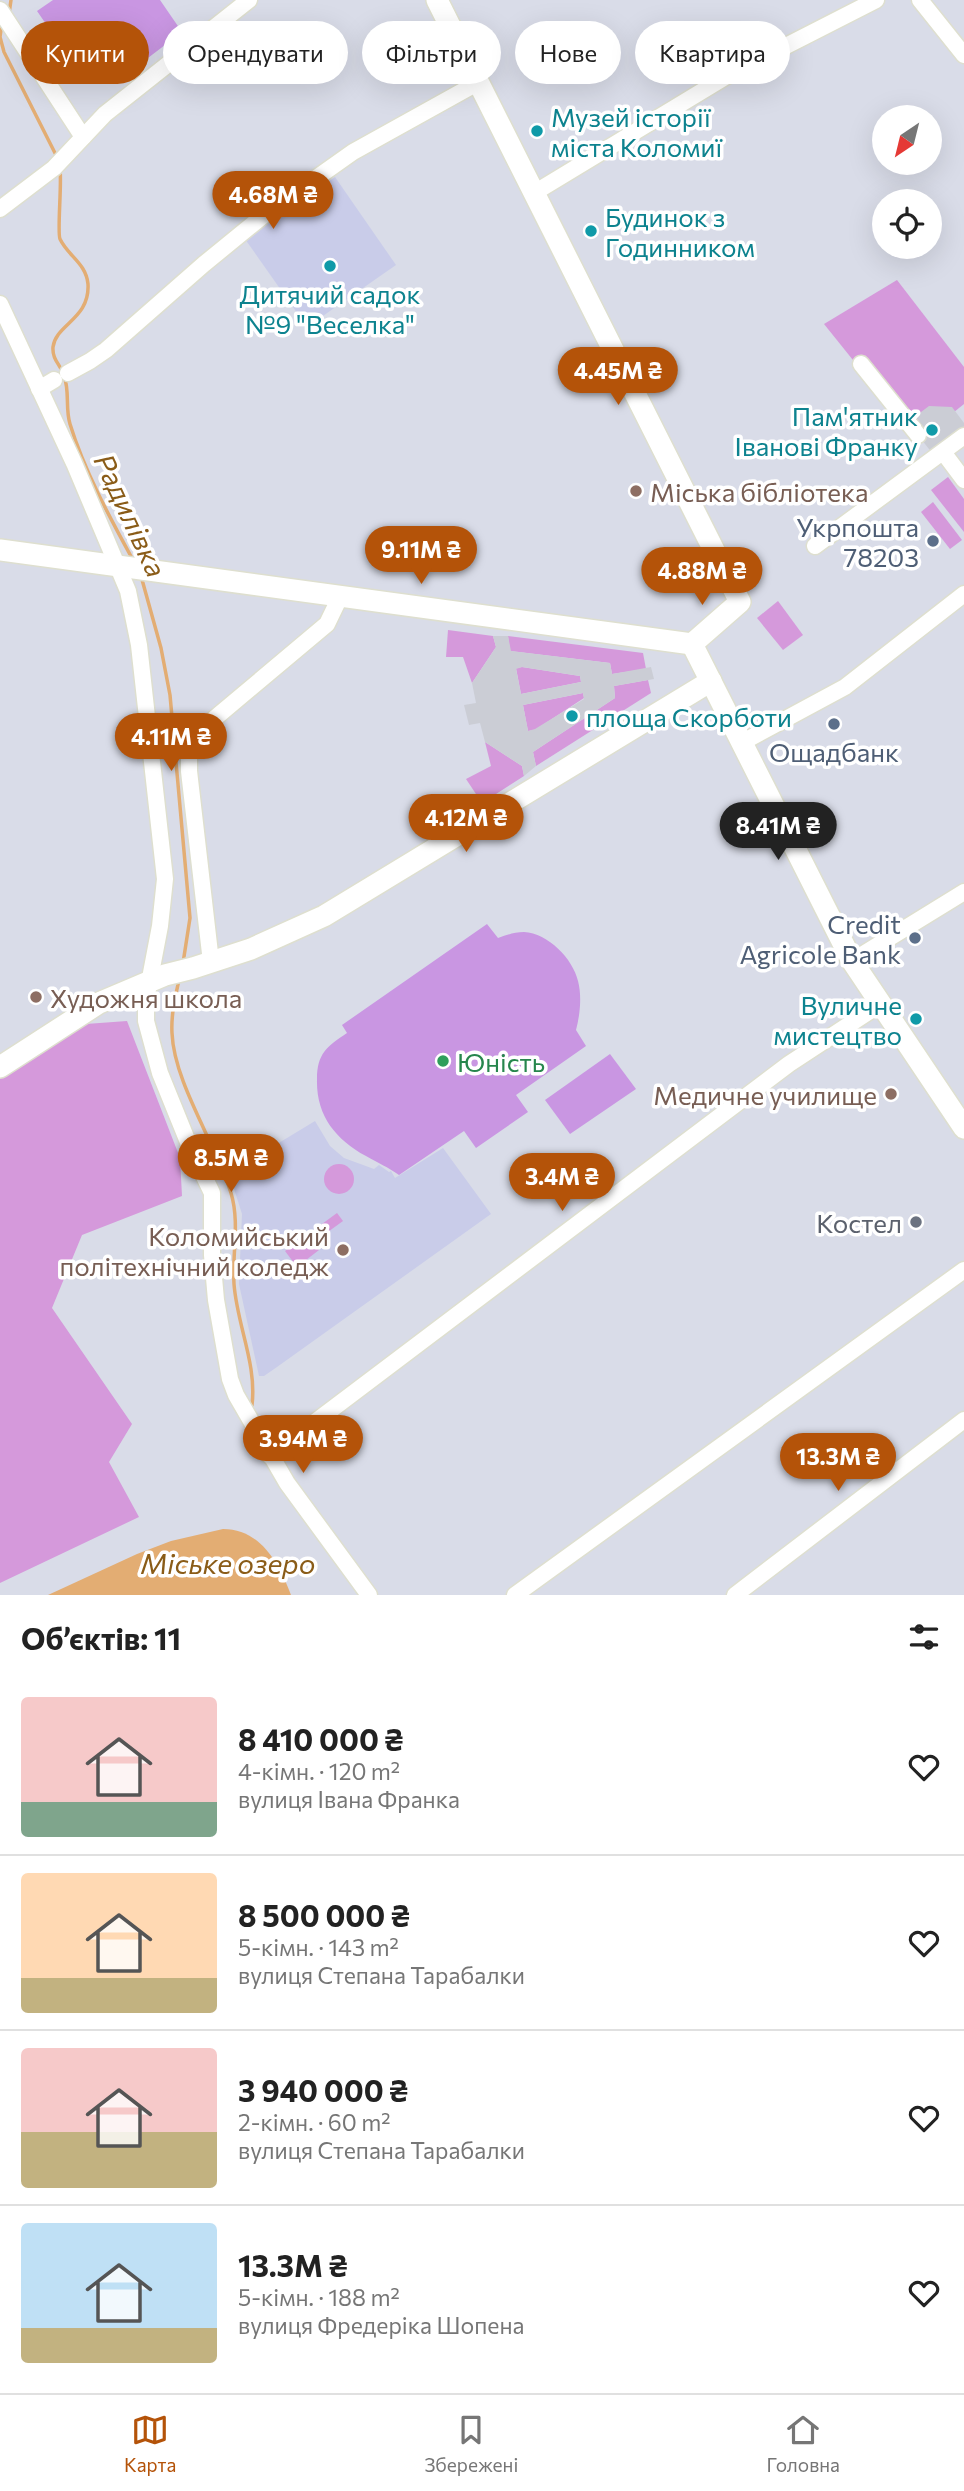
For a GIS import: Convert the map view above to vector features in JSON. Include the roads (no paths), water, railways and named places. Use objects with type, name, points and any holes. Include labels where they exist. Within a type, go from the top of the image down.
[{"type":"street","points":[[0,209],[59,163],[105,114],[249,0]]},
{"type":"street","points":[[437,0],[448,21]]},
{"type":"street","points":[[534,193],[727,76],[876,0]]},
{"type":"street","points":[[920,0],[964,55]]},
{"type":"street","points":[[3,15],[83,137]]},
{"type":"street","points":[[39,389],[106,350],[264,215],[342,160],[475,84]]},
{"type":"street","points":[[0,550],[692,644],[740,602],[480,84]]},
{"type":"street","points":[[0,304],[74,463],[131,568],[128,591],[139,645],[164,879],[157,979],[145,1012],[152,1047],[190,1147],[212,1194],[212,1255],[225,1360],[236,1395],[270,1456],[369,1595]]},
{"type":"street","points":[[861,364],[918,435]]},
{"type":"street","points":[[815,546],[964,436]]},
{"type":"street","points":[[943,452],[964,480]]},
{"type":"street","points":[[743,742],[845,687],[964,594]]},
{"type":"street","points":[[202,965],[189,771],[191,741],[223,710],[327,624],[340,597]]},
{"type":"street","points":[[692,644],[852,961],[964,1128]]},
{"type":"street","points":[[0,1067],[99,1003],[157,979],[251,949],[324,916],[711,681]]},
{"type":"street","points":[[852,961],[964,892]]},
{"type":"street","points":[[270,1456],[789,1064],[879,1005]]},
{"type":"street","points":[[515,1595],[964,1270]]},
{"type":"street","points":[[735,1595],[964,1419]]},
{"type":"water","name":"Міське озеро","points":[[223,1529],[248,1535],[267,1550],[291,1595],[48,1595],[171,1541]]},
{"type":"waterway","name":"Радилівка","points":[[9,14],[11,0]]},
{"type":"waterway","name":"Радилівка","points":[[2,22],[0,37],[4,52],[58,159]]},
{"type":"waterway","name":"Радилівка","points":[[60,170],[60,239],[84,270],[88,284],[84,305],[55,339],[53,352],[66,382],[69,418],[76,441],[98,494],[133,560]]},
{"type":"waterway","name":"Радилівка","points":[[141,576],[161,648],[170,695],[190,918],[183,963]]},
{"type":"waterway","name":"Радилівка","points":[[179,980],[172,1020],[174,1052],[234,1204],[234,1284],[252,1375],[252,1405]]},
{"type":"place","name":"Музей історії міста Коломиї","points":[[537,131]]},
{"type":"place","name":"Будинок з Годинником","points":[[591,231]]},
{"type":"place","name":"Дитячий садок №9 \"Веселка\"","points":[[330,266]]},
{"type":"place","name":"Пам'ятник Іванові Франку","points":[[932,430]]},
{"type":"place","name":"Міська бібліотека","points":[[636,491]]},
{"type":"place","name":"Укрпошта 78203","points":[[933,541]]},
{"type":"place","name":"площа Скорботи","points":[[572,716]]},
{"type":"place","name":"Ощадбанк","points":[[834,724]]},
{"type":"place","name":"Credit Agricole Bank","points":[[915,938]]},
{"type":"place","name":"Художня школа","points":[[36,997]]},
{"type":"place","name":"Вуличне мистецтво","points":[[916,1019]]},
{"type":"place","name":"Юність","points":[[443,1061]]},
{"type":"place","name":"Медичне училище","points":[[891,1094]]},
{"type":"place","name":"Костел","points":[[916,1222]]},
{"type":"place","name":"Коломийський політехнічний коледж","points":[[343,1250]]}]
